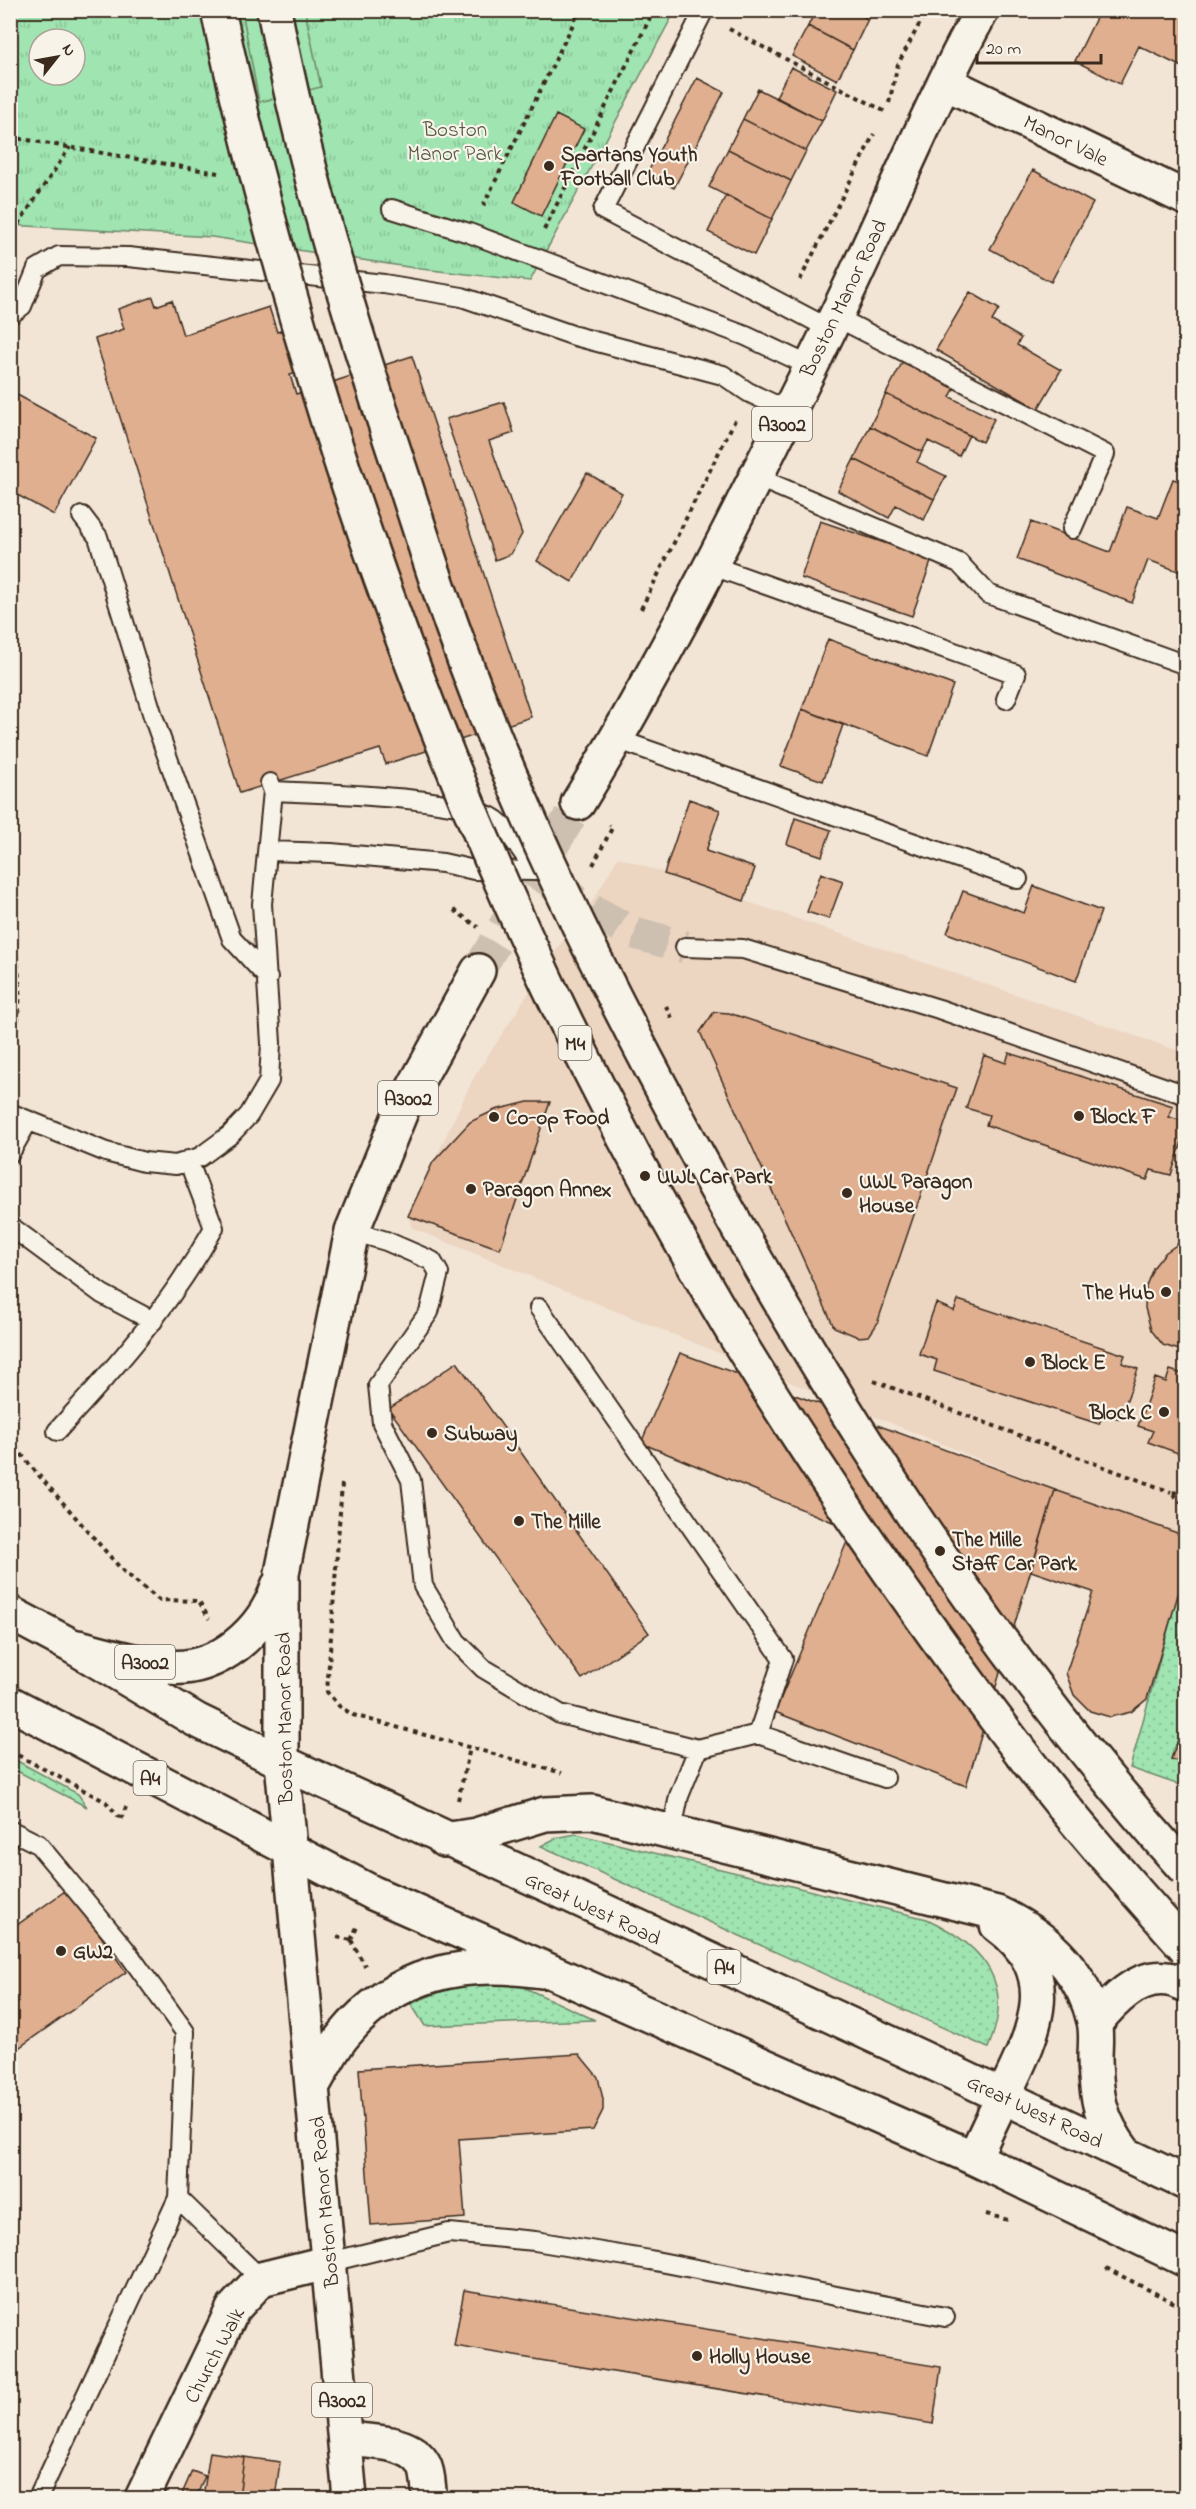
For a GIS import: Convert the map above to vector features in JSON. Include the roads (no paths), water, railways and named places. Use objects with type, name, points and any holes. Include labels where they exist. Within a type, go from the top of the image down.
[{"type":"main road","name":"M4","points":[[218,10],[264,203],[303,341],[375,567],[458,787],[563,1018],[658,1200],[732,1329],[850,1515],[1031,1765],[1185,1948]]},
{"type":"main road","points":[[274,10],[309,175],[345,301],[453,628],[533,824],[590,949],[643,1054],[729,1214],[827,1383],[999,1638],[1141,1820],[1185,1870]]},
{"type":"main road","name":"Boston Manor Road","points":[[591,812],[616,740],[649,685],[756,477],[833,323],[982,10]]},
{"type":"main road","name":"Manor Vale","points":[[946,83],[1185,198]]},
{"type":"main road","name":"Boston Manor Road","points":[[350,2499],[330,2262],[282,1762],[282,1573],[352,1231],[402,1109],[478,971]]},
{"type":"main road","name":"A3002","points":[[72,1646],[168,1667],[188,1667],[241,1642],[255,1629],[274,1600],[282,1573]]},
{"type":"main road","name":"Great West Road","points":[[10,1614],[72,1646],[196,1720],[282,1762],[444,1840],[1124,2152],[1185,2183]]},
{"type":"main road","name":"A4","points":[[10,1703],[381,1897],[974,2158],[1185,2260]]},
{"type":"main road","name":"A4","points":[[444,1840],[477,1835],[545,1814],[569,1811],[592,1812],[957,1901],[997,1913],[1022,1925],[1046,1942],[1068,1964],[1083,1989],[1095,2023],[1095,2079],[1099,2109],[1109,2132],[1124,2152]]},
{"type":"main road","name":"A4","points":[[957,1901],[988,1918],[1011,1935],[1029,1960],[1037,1990],[1038,2015],[1031,2040],[974,2158]]},
{"type":"main road","points":[[312,2087],[342,2037],[381,1999],[404,1985],[430,1975],[468,1966],[507,1965],[555,1973]]},
{"type":"main road","points":[[1095,2023],[1113,2000],[1141,1983],[1166,1978],[1185,1985]]},
{"type":"main road","points":[[261,2279],[330,2262]]},
{"type":"main road","name":"Church Walk","points":[[142,2499],[233,2309],[261,2279]]},
{"type":"main road","points":[[345,2439],[390,2444],[414,2453],[425,2466],[430,2499]]},
{"type":"lane","points":[[703,13],[603,210],[1105,454],[1072,529]]},
{"type":"lane","points":[[392,209],[532,255],[746,336],[810,366]]},
{"type":"lane","points":[[10,315],[22,306],[37,269],[59,256],[128,257],[384,284],[462,297],[575,336],[713,372],[788,411]]},
{"type":"lane","points":[[756,477],[959,563],[988,594],[1185,665]]},
{"type":"lane","points":[[82,516],[98,537],[153,716],[232,939],[268,978]]},
{"type":"lane","points":[[710,565],[1016,674],[1006,699]]},
{"type":"lane","points":[[616,740],[1018,879]]},
{"type":"lane","points":[[10,1113],[106,1152],[144,1162],[176,1165],[200,1157],[230,1135],[249,1115],[269,1081],[272,1044],[262,903],[269,850],[271,787],[465,808],[496,820],[536,871],[474,870],[443,863],[269,850]]},
{"type":"lane","points":[[685,947],[744,949],[939,1010],[1185,1095]]},
{"type":"lane","points":[[10,1153],[28,1120]]},
{"type":"lane","points":[[57,1431],[128,1355],[214,1228],[188,1161]]},
{"type":"lane","points":[[10,1226],[102,1294],[153,1321]]},
{"type":"lane","points":[[352,1231],[432,1261],[439,1273],[429,1312],[378,1385],[382,1423],[411,1480],[423,1586],[456,1641],[483,1668],[560,1714],[698,1749],[758,1734],[885,1778]]},
{"type":"lane","points":[[539,1308],[783,1659],[758,1734]]},
{"type":"lane","points":[[672,1830],[679,1796],[698,1749]]},
{"type":"lane","points":[[10,1830],[38,1845],[124,1948],[185,2032],[178,2198],[38,2499]]},
{"type":"lane","points":[[178,2198],[261,2279]]},
{"type":"lane","points":[[330,2262],[449,2233],[535,2241],[627,2256],[945,2317]]},
{"type":"tunnel","points":[[478,971],[578,803]]},
{"type":"tunnel","points":[[551,883],[575,901],[631,932],[685,947]]},
{"type":"place","name":"Spartans Youth Football Club","points":[[549,166]]},
{"type":"place","name":"Block F","points":[[1079,1116]]},
{"type":"place","name":"Co-op Food","points":[[494,1117]]},
{"type":"place","name":"UWL Car Park","points":[[645,1176]]},
{"type":"place","name":"Paragon Annex","points":[[471,1189]]},
{"type":"place","name":"UWL Paragon House","points":[[847,1193]]},
{"type":"place","name":"The Hub","points":[[1166,1292]]},
{"type":"place","name":"Block E","points":[[1030,1362]]},
{"type":"place","name":"Block C","points":[[1164,1412]]},
{"type":"place","name":"Subway","points":[[432,1433]]},
{"type":"place","name":"The Mille","points":[[519,1521]]},
{"type":"place","name":"The Mille Staff Car Park","points":[[940,1551]]},
{"type":"place","name":"GW2","points":[[61,1951]]},
{"type":"place","name":"Holly House","points":[[697,2356]]},
{"type":"park label","name":"Boston Manor Park","points":[[455,141]]}]
